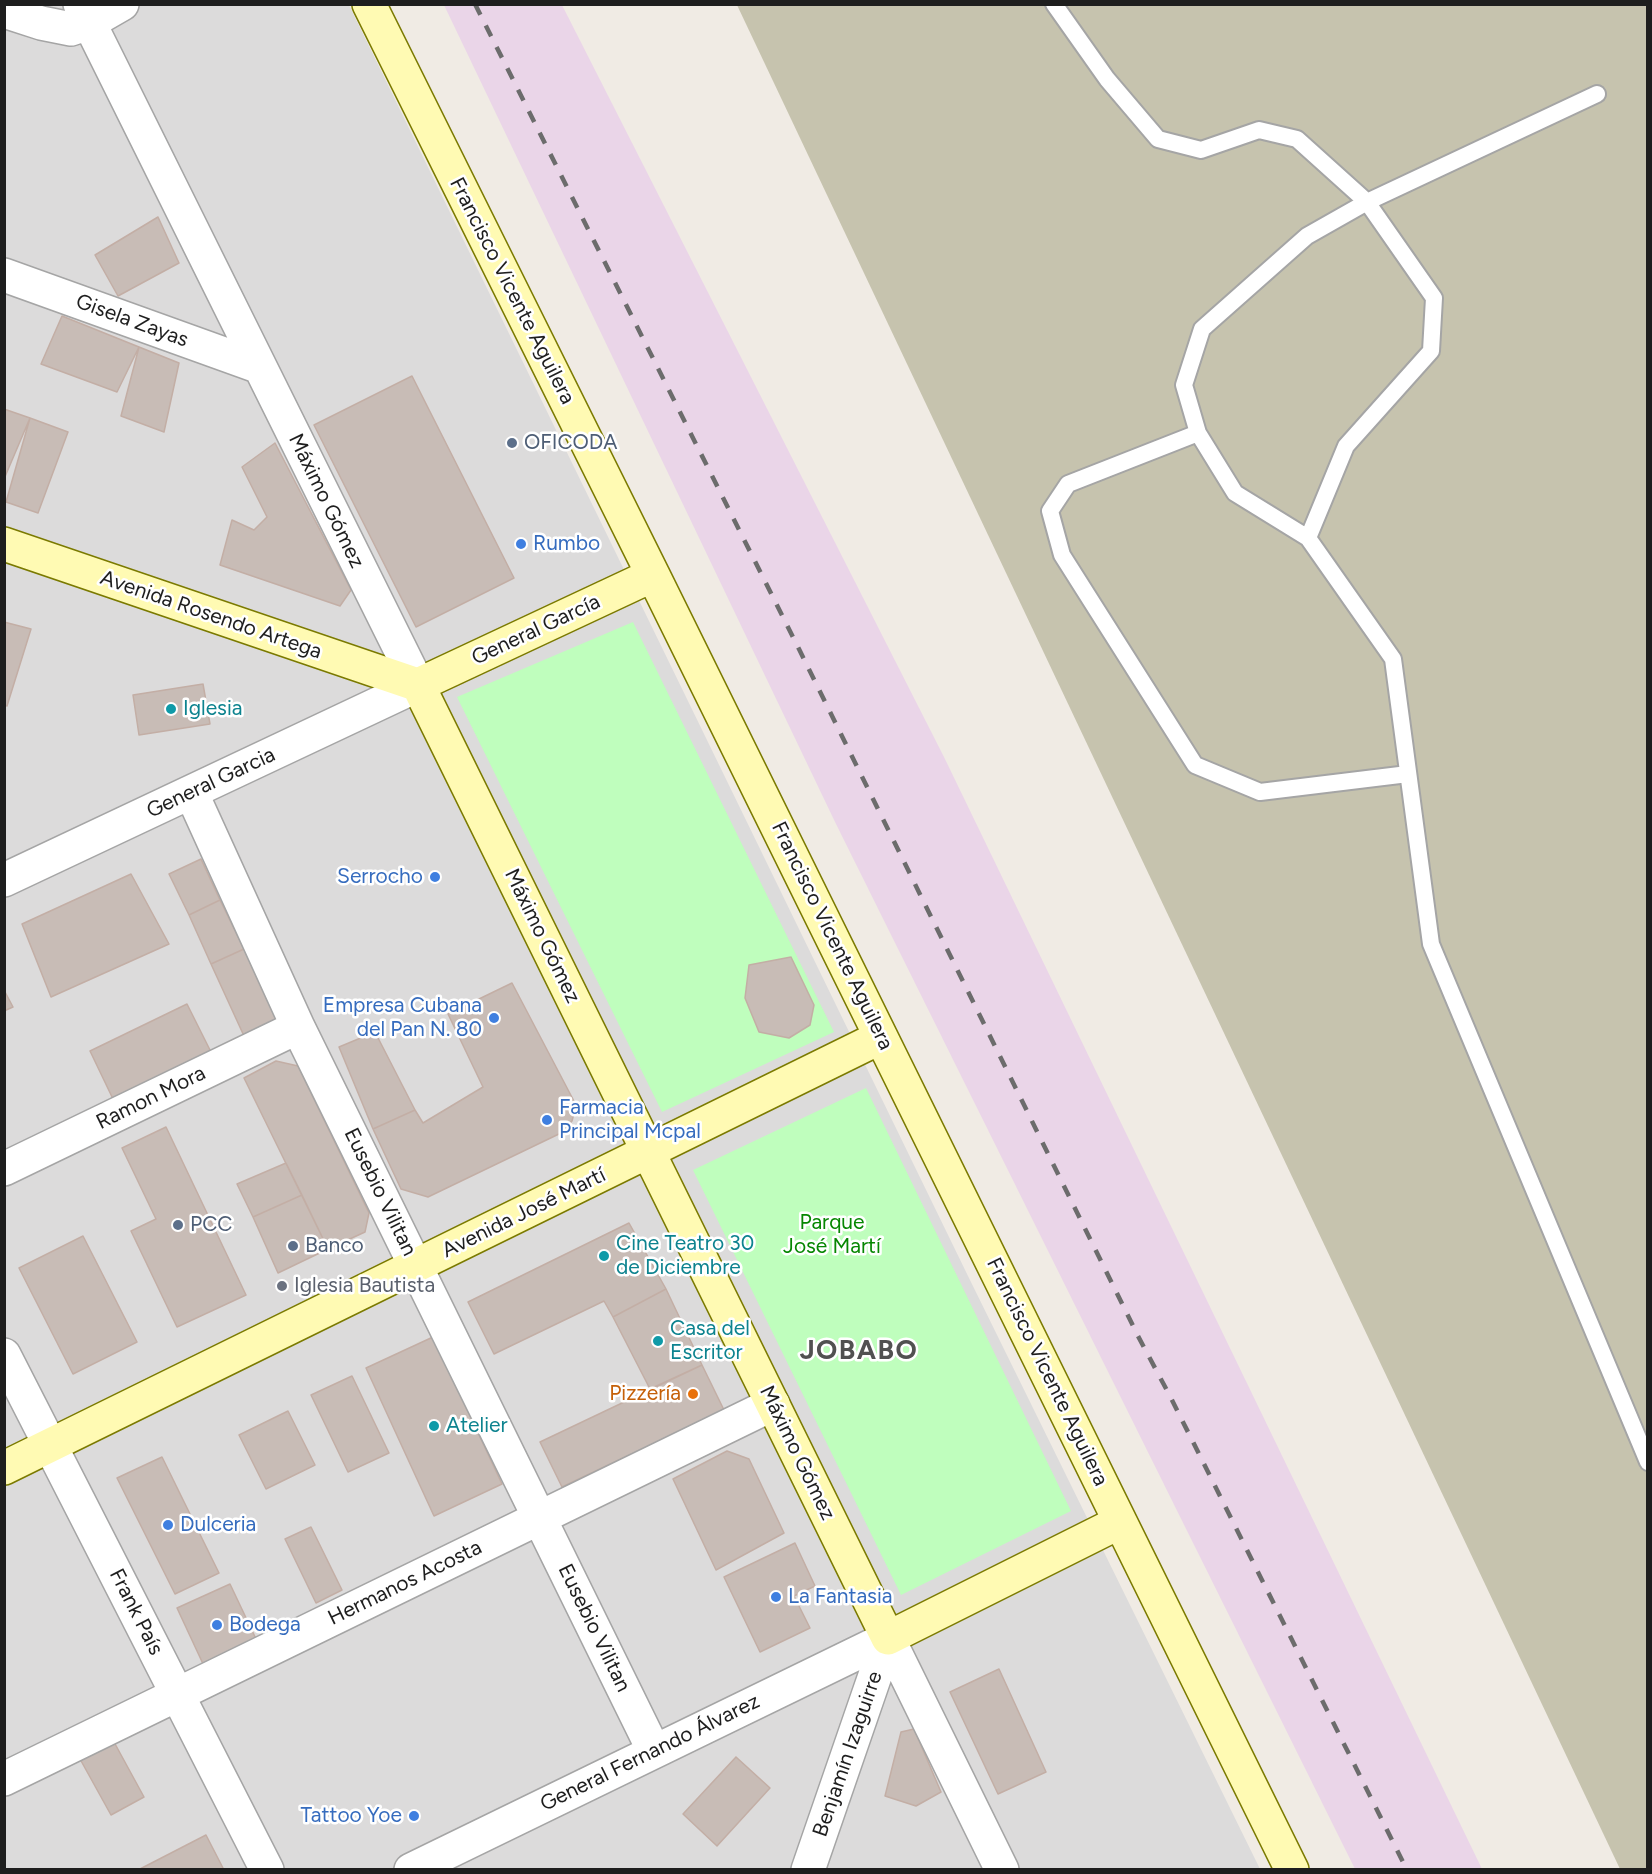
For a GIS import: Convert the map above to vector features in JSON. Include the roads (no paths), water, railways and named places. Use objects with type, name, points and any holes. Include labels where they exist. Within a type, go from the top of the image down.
[{"type":"main road","name":"Francisco Vicente Aguilera","points":[[369,4],[1292,1869]]},
{"type":"main road","name":"Avenida Rosendo Artega","points":[[4,544],[418,686]]},
{"type":"main road","name":"General García","points":[[418,686],[653,575]]},
{"type":"main road","name":"Máximo Gómez","points":[[418,686],[888,1638]]},
{"type":"main road","name":"Avenida José Martí","points":[[4,1468],[881,1037]]},
{"type":"main road","points":[[888,1638],[1120,1522]]},
{"type":"street","points":[[4,10],[41,23],[71,29],[84,14],[122,4]]},
{"type":"street","name":"Máximo Gómez","points":[[84,14],[418,686]]},
{"type":"street","name":"Gisela Zayas","points":[[4,275],[260,367]]},
{"type":"street","name":"General Garcia","points":[[4,880],[418,686]]},
{"type":"street","name":"Eusebio Vilitan","points":[[190,792],[298,1027],[654,1751]]},
{"type":"street","name":"Ramon Mora","points":[[4,1169],[298,1027]]},
{"type":"street","name":"Frank País","points":[[4,1355],[267,1869]]},
{"type":"street","name":"Hermanos Acosta","points":[[4,1779],[773,1404]]},
{"type":"street","name":"Máximo Gómez","points":[[888,1638],[1002,1869]]},
{"type":"street","name":"General Fernando Álvarez","points":[[411,1869],[888,1638]]},
{"type":"street","name":"Benjamín Izaguirre","points":[[808,1869],[888,1638]]},
{"type":"lane","points":[[1054,4],[1107,79],[1158,139],[1201,150],[1259,130],[1297,140],[1367,202],[1434,298],[1431,351],[1346,446],[1308,538]]},
{"type":"lane","points":[[1597,94],[1367,202],[1307,236],[1202,329],[1184,385],[1197,433],[1235,493],[1308,538],[1393,659],[1431,944],[1643,1438],[1647,1462]]},
{"type":"lane","points":[[1197,433],[1068,484],[1050,511],[1062,555],[1195,765],[1260,792],[1408,774]]},
{"type":"railway","points":[[475,4],[799,649],[1138,1336],[1407,1870]]},
{"type":"place","name":"OFICODA","points":[[512,443]]},
{"type":"place","name":"Rumbo","points":[[521,544]]},
{"type":"place","name":"Iglesia","points":[[171,709]]},
{"type":"place","name":"Serrocho","points":[[435,877]]},
{"type":"place","name":"Empresa Cubana del Pan N. 80","points":[[494,1018]]},
{"type":"place","name":"Farmacia Principal Mcpal","points":[[547,1120]]},
{"type":"place","name":"PCC","points":[[178,1225]]},
{"type":"place","name":"Banco","points":[[293,1246]]},
{"type":"place","name":"Cine Teatro 30 de Diciembre","points":[[604,1256]]},
{"type":"place","name":"Iglesia Bautista","points":[[282,1286]]},
{"type":"place","name":"Casa del Escritor","points":[[658,1341]]},
{"type":"place","name":"Pizzería","points":[[693,1394]]},
{"type":"place","name":"Atelier","points":[[434,1426]]},
{"type":"place","name":"Dulceria","points":[[168,1525]]},
{"type":"place","name":"La Fantasia","points":[[776,1597]]},
{"type":"place","name":"Bodega","points":[[217,1625]]},
{"type":"place","name":"Tattoo Yoe","points":[[414,1816]]},
{"type":"district","name":"JOBABO","points":[[859,1351]]},
{"type":"park label","name":"Parque José Martí","points":[[832,1235]]}]
